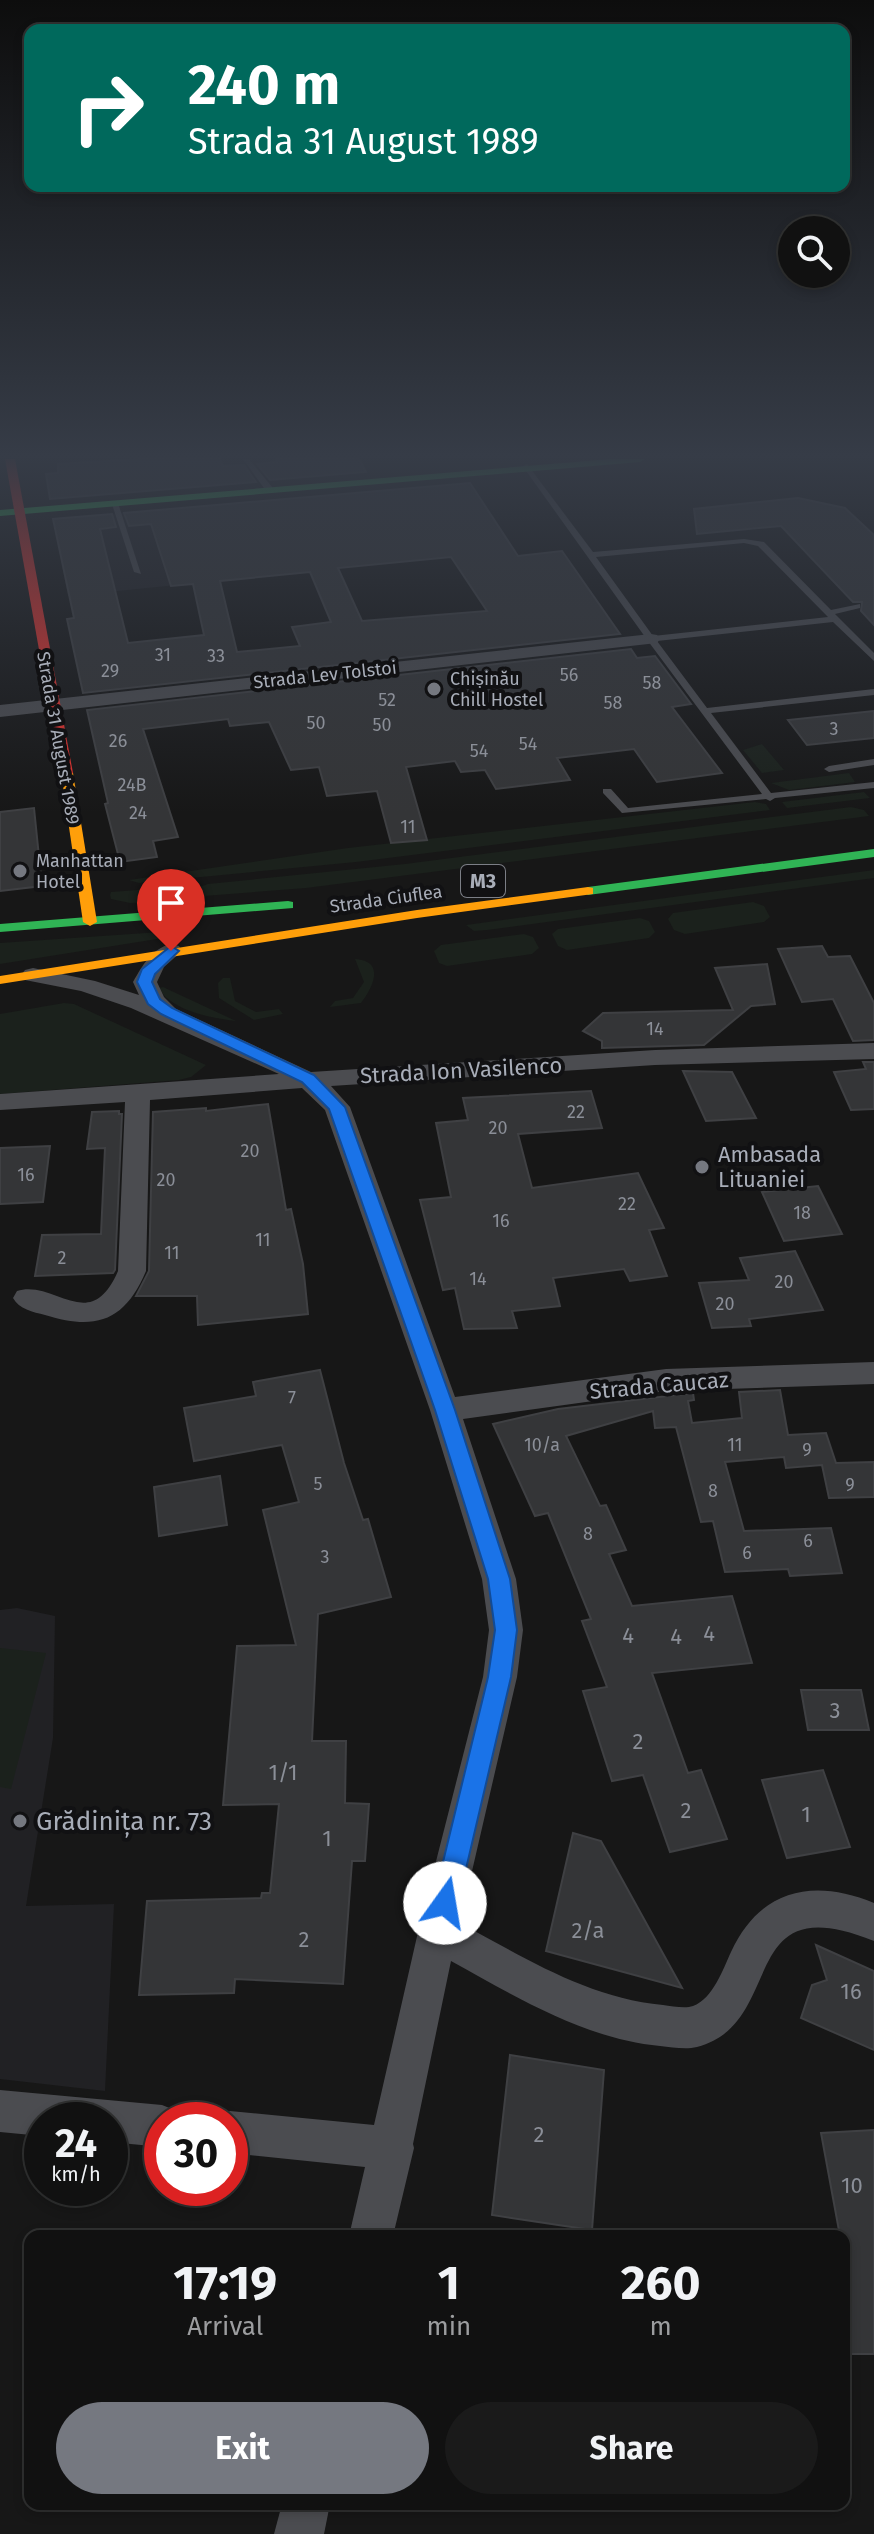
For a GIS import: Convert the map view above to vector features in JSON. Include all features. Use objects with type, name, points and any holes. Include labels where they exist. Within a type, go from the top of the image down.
[{"type":"main road","name":"Strada 31 August 1989","points":[[25,577],[53,704],[90,922]]},
{"type":"main road","name":"Strada Ciuflea","points":[[0,980],[417,914],[874,853]]},
{"type":"main road","name":"Strada Ciuflea","points":[[0,928],[307,903]]},
{"type":"street","name":"Strada Lev Tolstoi","points":[[0,711],[651,639]]},
{"type":"street","points":[[166,1011],[154,1001],[145,982],[155,963],[171,951]]},
{"type":"street","points":[[33,975],[102,989],[166,1011],[308,1079],[326,1093],[343,1122],[445,1410],[499,1579],[506,1630],[500,1677],[438,1932],[393,2148],[372,2230]]},
{"type":"street","name":"Strada Ion Vasilenco","points":[[0,1102],[308,1079],[707,1055],[874,1051]]},
{"type":"street","points":[[27,1298],[64,1311],[93,1312],[106,1309],[125,1293],[132,1271],[138,1094]]},
{"type":"street","name":"Strada Caucaz","points":[[445,1410],[666,1380],[874,1373]]},
{"type":"street","points":[[438,1932],[570,2002],[618,2018],[662,2027],[696,2027],[724,2012],[750,1951],[764,1931],[782,1915],[816,1906],[847,1910],[874,1922]]},
{"type":"street","points":[[0,2111],[24,2113]]},
{"type":"street","points":[[248,2134],[393,2148]]},
{"type":"street","points":[[299,2534],[305,2510]]},
{"type":"lane","points":[[608,577],[770,798]]},
{"type":"lane","points":[[794,577],[874,658]]},
{"type":"lane","points":[[651,639],[830,616],[857,606]]},
{"type":"lane","points":[[705,711],[874,692]]},
{"type":"lane","points":[[829,769],[869,763],[874,775]]},
{"type":"lane","points":[[607,791],[626,811],[874,785]]},
{"type":"shaded area","points":[[64,577],[254,577],[68,596]]},
{"type":"shaded area","points":[[762,744],[784,770],[762,773],[743,750]]},
{"type":"shaded area","points":[[849,773],[855,782],[789,790],[771,783]]},
{"type":"shaded area","points":[[864,792],[870,798],[787,808],[782,802]]},
{"type":"shaded area","points":[[755,802],[766,804],[770,810],[356,862],[139,883],[129,880],[348,848]]},
{"type":"shaded area","points":[[851,807],[864,810],[869,816],[306,888],[191,897],[194,889],[208,884],[405,864]]},
{"type":"shaded area","points":[[874,870],[874,878],[487,930],[474,931],[466,925]]},
{"type":"shaded area","points":[[176,887],[178,901],[130,903],[111,899],[110,895],[111,892]]},
{"type":"shaded area","points":[[753,902],[764,906],[770,917],[764,922],[685,934],[674,930],[668,919],[673,913]]},
{"type":"shaded area","points":[[640,918],[649,921],[655,932],[649,938],[567,950],[558,946],[552,934],[558,929]]},
{"type":"shaded area","points":[[175,931],[176,936],[0,964],[0,943]]},
{"type":"shaded area","points":[[524,934],[533,937],[539,948],[532,954],[447,966],[439,963],[434,951],[441,945]]},
{"type":"shaded area","points":[[355,959],[371,965],[374,970],[373,983],[361,1003],[330,1007],[335,1001],[353,998],[364,982]]},
{"type":"shaded area","points":[[223,978],[230,978],[235,1001],[256,1012],[279,1009],[283,1014],[254,1020],[219,998],[218,983]]},
{"type":"shaded area","points":[[163,987],[236,1021],[182,1008],[165,996],[159,988]]},
{"type":"shaded area","points":[[74,1004],[206,1065],[191,1077],[179,1080],[0,1094],[0,1014]]},
{"type":"shaded area","name":"Grădinița nr. 73","points":[[17,1608],[55,1616],[53,1738],[26,1906],[114,1904],[105,2091],[0,2079],[0,1610]]},
{"type":"shaded area","points":[[0,1648],[46,1653],[11,1789],[0,1787]]},
{"type":"building","points":[[65,577],[112,577],[128,643],[204,635],[193,584],[171,586],[168,577],[257,577],[220,581],[237,652],[300,646],[292,627],[331,622],[312,577],[342,577],[362,621],[487,611],[465,577],[580,577],[620,634],[83,693],[67,619],[74,618]]},
{"type":"building","points":[[830,577],[874,577],[874,625],[861,611],[862,602],[853,602]]},
{"type":"building","points":[[631,649],[637,658],[655,656],[691,704],[672,707],[722,773],[657,782],[634,749],[557,758],[570,780],[496,789],[485,770],[461,772],[455,761],[406,767],[427,840],[391,843],[377,791],[327,796],[319,767],[291,770],[269,722],[230,726],[228,719],[143,729],[178,837],[153,841],[157,857],[120,862],[87,710]]},
{"type":"building","points":[[874,711],[874,738],[807,745],[788,720]]},
{"type":"building","points":[[34,808],[42,886],[0,891],[0,812]]},
{"type":"building","points":[[822,946],[828,957],[850,956],[874,1003],[874,1040],[853,1041],[833,999],[802,1002],[778,949]]},
{"type":"building","points":[[767,964],[775,1004],[751,1006],[704,1045],[602,1048],[602,1041],[583,1031],[603,1013],[733,1010],[715,968]]},
{"type":"building","points":[[863,1062],[874,1062],[874,1109],[851,1110],[834,1072],[866,1069]]},
{"type":"building","points":[[683,1071],[732,1072],[756,1118],[706,1121]]},
{"type":"building","points":[[591,1091],[602,1128],[518,1134],[532,1188],[638,1173],[664,1228],[649,1230],[667,1276],[630,1281],[624,1269],[553,1278],[560,1306],[512,1311],[517,1328],[464,1329],[455,1288],[443,1290],[420,1200],[451,1197],[436,1123],[468,1120],[463,1098]]},
{"type":"building","points":[[268,1104],[286,1210],[291,1209],[303,1264],[308,1314],[198,1325],[197,1296],[136,1296],[149,1271],[153,1112],[206,1108],[206,1111]]},
{"type":"building","points":[[119,1111],[122,1114],[115,1270],[113,1273],[35,1276],[42,1235],[101,1234],[105,1148],[87,1149],[92,1112]]},
{"type":"building","points":[[50,1146],[43,1202],[0,1204],[0,1148]]},
{"type":"building","points":[[818,1186],[842,1234],[784,1241],[762,1192]]},
{"type":"building","points":[[795,1251],[823,1310],[749,1319],[751,1326],[712,1328],[699,1283],[749,1280],[740,1258]]},
{"type":"building","points":[[320,1370],[344,1463],[363,1520],[368,1519],[391,1597],[318,1614],[312,1741],[346,1741],[345,1803],[369,1804],[365,1861],[352,1861],[343,1984],[235,1979],[234,1993],[139,1995],[147,1901],[261,1898],[262,1893],[270,1893],[279,1804],[223,1805],[237,1646],[296,1645],[263,1510],[299,1502],[282,1445],[194,1461],[184,1408],[256,1396],[253,1382]]},
{"type":"building","points":[[780,1390],[788,1435],[826,1433],[836,1463],[874,1462],[874,1497],[829,1498],[822,1465],[786,1468],[784,1457],[725,1462],[744,1531],[831,1528],[842,1573],[790,1576],[788,1569],[725,1572],[713,1521],[701,1522],[676,1427],[655,1428],[653,1411],[566,1436],[600,1506],[606,1505],[626,1550],[609,1554],[632,1606],[732,1596],[752,1663],[652,1673],[688,1773],[701,1770],[727,1839],[670,1852],[643,1775],[612,1781],[583,1691],[607,1687],[582,1621],[591,1619],[548,1513],[535,1516],[493,1424],[558,1409],[693,1393],[694,1400],[688,1401],[692,1423],[742,1418],[739,1392]]},
{"type":"building","points":[[220,1476],[227,1525],[159,1536],[154,1487]]},
{"type":"building","points":[[801,1690],[861,1690],[869,1730],[808,1730]]},
{"type":"building","points":[[823,1770],[850,1847],[787,1858],[762,1780]]},
{"type":"building","points":[[573,1833],[601,1841],[682,1988],[546,1951]]},
{"type":"building","points":[[816,1945],[874,1971],[874,2050],[801,2018],[812,1985],[827,1980]]},
{"type":"building","points":[[510,2055],[604,2070],[592,2230],[492,2215]]},
{"type":"building","points":[[874,2130],[874,2354],[850,2354],[850,2230],[839,2230],[821,2133]]},
{"type":"traffic: fast","points":[[588,891],[874,853]]},
{"type":"traffic: fast","points":[[0,928],[288,905]]},
{"type":"traffic: slow","points":[[67,773],[90,922]]},
{"type":"traffic: slow","points":[[0,980],[417,914],[588,891]]},
{"type":"traffic: jam","points":[[31,577],[67,773]]},
{"type":"place","name":"Chișinău Chill Hostel","points":[[434,689]]},
{"type":"place","name":"Manhattan Hotel","points":[[20,871]]},
{"type":"place","name":"Ambasada Lituaniei","points":[[702,1167]]},
{"type":"place","name":"Grădinița nr. 73","points":[[20,1821]]},
{"type":"route","points":[[171,951],[148,972],[145,982],[154,1001],[166,1011],[308,1079],[326,1093],[337,1107],[445,1410],[499,1579],[506,1630],[500,1677],[445,1903]]}]
